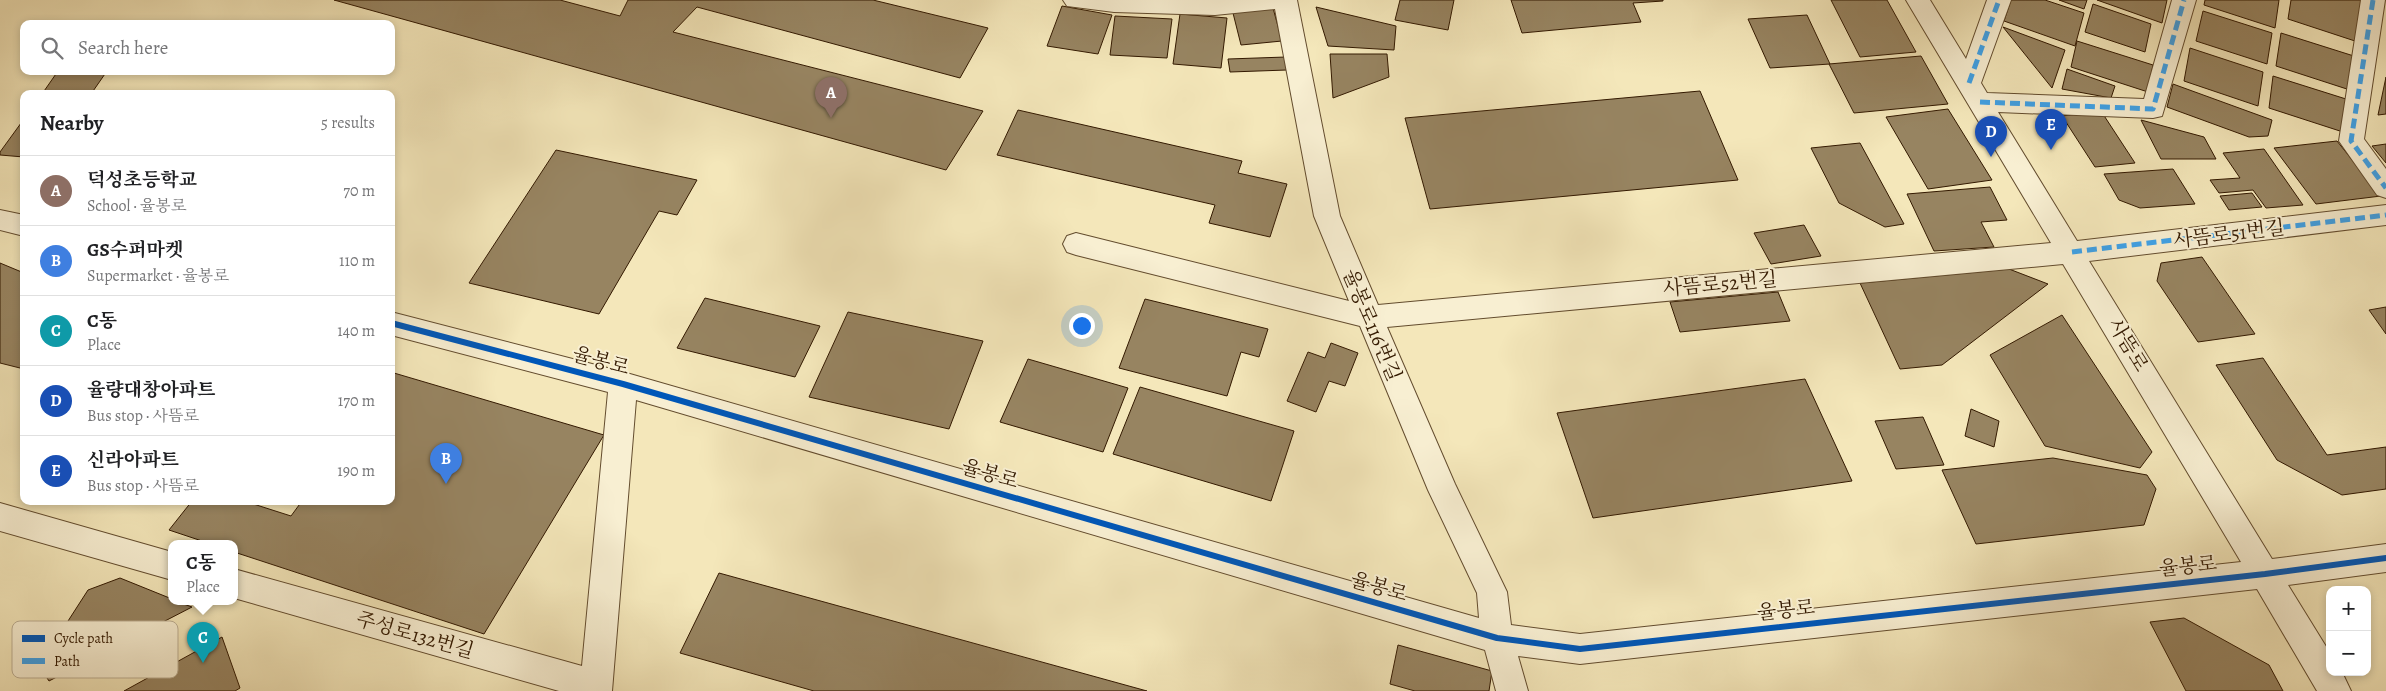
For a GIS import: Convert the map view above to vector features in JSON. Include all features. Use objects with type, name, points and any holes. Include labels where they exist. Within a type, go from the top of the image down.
[{"type":"street","name":"율봉로116번길","points":[[1075,0],[1114,4],[1215,7],[1285,0],[1327,216],[1368,317],[1443,490],[1492,592],[1497,638],[1512,691]]},
{"type":"street","name":"사뜸로","points":[[1918,0],[2072,252],[2335,691]]},
{"type":"street","points":[[1999,0],[1975,93],[2153,109],[2184,0]]},
{"type":"street","points":[[2373,0],[2351,140],[2386,188]]},
{"type":"street","name":"사뜸로51번길","points":[[2072,252],[2386,216]]},
{"type":"street","points":[[0,220],[20,225]]},
{"type":"street","name":"사뜸로52번길","points":[[1076,244],[1368,317],[2072,252]]},
{"type":"street","name":"율봉로","points":[[395,324],[623,384],[1497,638],[1580,649],[2265,574],[2386,558]]},
{"type":"street","name":"주성로132번길","points":[[238,584],[596,689],[623,384]]},
{"type":"street","points":[[0,517],[168,565]]},
{"type":"building","points":[[334,0],[560,0],[620,16],[628,0],[873,0],[988,28],[960,78],[697,7],[673,32],[983,111],[946,170]]},
{"type":"building","points":[[1400,0],[1454,0],[1448,30],[1395,20]]},
{"type":"building","points":[[1511,0],[1663,1],[1633,3],[1641,22],[1522,33]]},
{"type":"building","points":[[1831,0],[1887,0],[1916,52],[1860,57]]},
{"type":"building","points":[[2011,0],[2045,0],[2084,13],[2075,46],[2004,21]]},
{"type":"building","points":[[2059,0],[2087,0],[2084,9]]},
{"type":"building","points":[[2097,0],[2167,0],[2162,23]]},
{"type":"building","points":[[2205,0],[2279,0],[2275,28],[2204,5]]},
{"type":"building","points":[[2291,0],[2364,0],[2358,42],[2288,19]]},
{"type":"building","points":[[2093,4],[2151,24],[2145,52],[2085,32]]},
{"type":"building","points":[[1062,6],[1112,15],[1098,54],[1047,46]]},
{"type":"building","points":[[1316,7],[1396,26],[1394,50],[1328,46]]},
{"type":"building","points":[[1273,8],[1282,41],[1241,45],[1233,13]]},
{"type":"building","points":[[2203,11],[2272,33],[2267,64],[2196,41]]},
{"type":"building","points":[[1180,14],[1227,18],[1221,68],[1173,64]]},
{"type":"building","points":[[1807,15],[1830,64],[1770,68],[1748,19]]},
{"type":"building","points":[[1115,16],[1172,19],[1167,58],[1110,55]]},
{"type":"building","points":[[2003,27],[2065,50],[2052,88]]},
{"type":"building","points":[[2281,33],[2357,57],[2353,91],[2276,66]]},
{"type":"building","points":[[2077,41],[2153,65],[2148,92],[2071,67]]},
{"type":"building","points":[[2190,48],[2263,72],[2258,106],[2184,81]]},
{"type":"building","points":[[1330,54],[1387,54],[1389,77],[1333,98]]},
{"type":"building","points":[[1921,56],[1948,104],[1854,113],[1829,64]]},
{"type":"building","points":[[1286,57],[1287,70],[1230,72],[1228,59]]},
{"type":"building","points":[[2067,69],[2115,86],[2111,98],[2062,89]]},
{"type":"building","points":[[55,75],[104,75],[94,90],[45,90]]},
{"type":"building","points":[[2273,76],[2346,99],[2343,132],[2269,108]]},
{"type":"building","points":[[2386,77],[2386,114],[2378,115]]},
{"type":"building","points":[[2173,84],[2272,120],[2268,136],[2249,137],[2167,107]]},
{"type":"building","points":[[1700,91],[1738,180],[1430,209],[1405,118]]},
{"type":"building","points":[[1948,109],[1992,180],[1928,189],[1886,117]]},
{"type":"building","points":[[1018,110],[1242,161],[1238,173],[1287,184],[1270,237],[1209,223],[1215,205],[997,155]]},
{"type":"building","points":[[2101,111],[2135,163],[2095,167],[2062,116]]},
{"type":"building","points":[[2141,120],[2204,137],[2216,159],[2161,159]]},
{"type":"building","points":[[20,124],[20,157],[0,155],[0,152]]},
{"type":"building","points":[[2337,141],[2381,196],[2316,204],[2274,148]]},
{"type":"building","points":[[1860,143],[1904,224],[1885,227],[1839,203],[1811,148]]},
{"type":"building","points":[[2386,144],[2386,163],[2372,146]]},
{"type":"building","points":[[2264,149],[2303,205],[2266,208],[2253,190],[2219,193],[2210,180],[2240,178],[2223,153]]},
{"type":"building","points":[[556,150],[697,180],[677,215],[659,211],[599,314],[469,283]]},
{"type":"building","points":[[2173,169],[2195,204],[2140,208],[2119,200],[2104,174]]},
{"type":"building","points":[[1990,187],[2007,220],[1981,222],[1994,247],[1934,251],[1907,194]]},
{"type":"building","points":[[2252,193],[2262,207],[2229,210],[2220,196]]},
{"type":"building","points":[[1804,225],[1821,256],[1771,264],[1754,233]]},
{"type":"building","points":[[2202,257],[2255,334],[2198,342],[2157,281],[2161,263]]},
{"type":"building","points":[[0,263],[20,271],[20,368],[0,363]]},
{"type":"building","points":[[2009,269],[2048,284],[1942,365],[1900,369],[1860,283]]},
{"type":"building","points":[[1778,292],[1790,321],[1680,332],[1670,302]]},
{"type":"building","points":[[705,298],[820,326],[795,377],[677,348]]},
{"type":"building","points":[[1145,299],[1268,329],[1259,357],[1241,352],[1227,396],[1119,368]]},
{"type":"building","points":[[2386,307],[2386,334],[2369,310]]},
{"type":"building","points":[[848,312],[983,341],[949,429],[809,397]]},
{"type":"building","points":[[2062,315],[2152,452],[2140,468],[2045,446],[1990,355]]},
{"type":"building","points":[[1331,343],[1358,353],[1345,386],[1329,381],[1316,412],[1287,401],[1308,352],[1325,358]]},
{"type":"building","points":[[2263,358],[2327,455],[2386,447],[2386,489],[2342,495],[2277,460],[2216,365]]},
{"type":"building","points":[[1028,359],[1128,388],[1103,452],[1000,422]]},
{"type":"building","points":[[395,373],[604,435],[484,634],[238,553],[238,540],[199,540],[169,530],[189,505],[257,505],[291,516],[299,505],[395,505]]},
{"type":"building","points":[[1805,379],[1852,481],[1593,518],[1557,413]]},
{"type":"building","points":[[1140,387],[1294,431],[1271,501],[1113,454]]},
{"type":"building","points":[[1971,409],[1999,421],[1994,447],[1965,436]]},
{"type":"building","points":[[1923,417],[1944,465],[1896,469],[1875,421]]},
{"type":"building","points":[[2053,458],[2147,475],[2156,489],[2144,525],[1976,544],[1942,470]]},
{"type":"building","points":[[719,573],[1147,691],[814,691],[680,653]]},
{"type":"building","points":[[120,578],[168,597],[168,605],[186,605],[192,607],[165,621],[68,621],[88,590]]},
{"type":"building","points":[[2184,618],[2269,665],[2283,691],[2186,691],[2150,622]]},
{"type":"building","points":[[222,637],[240,688],[235,691],[124,691],[148,678],[178,678],[178,661]]},
{"type":"building","points":[[1398,645],[1492,671],[1489,691],[1415,691],[1390,684]]},
{"type":"marked path","points":[[1969,83],[1999,0]]},
{"type":"marked path","points":[[1980,102],[2153,109],[2184,0]]},
{"type":"marked path","points":[[2373,0],[2351,141],[2386,188]]},
{"type":"marked path","points":[[2072,252],[2386,215]]},
{"type":"cycle path","points":[[395,324],[623,384],[1497,638],[1580,649],[2265,574],[2386,558]]},
{"type":"place","name":"덕성초등학교","points":[[831,118]]},
{"type":"place","name":"신라아파트","points":[[2051,150]]},
{"type":"place","name":"율량대창아파트","points":[[1991,157]]},
{"type":"place","name":"GS수퍼마켓","points":[[446,484]]},
{"type":"place","name":"C동","points":[[203,663]]}]
